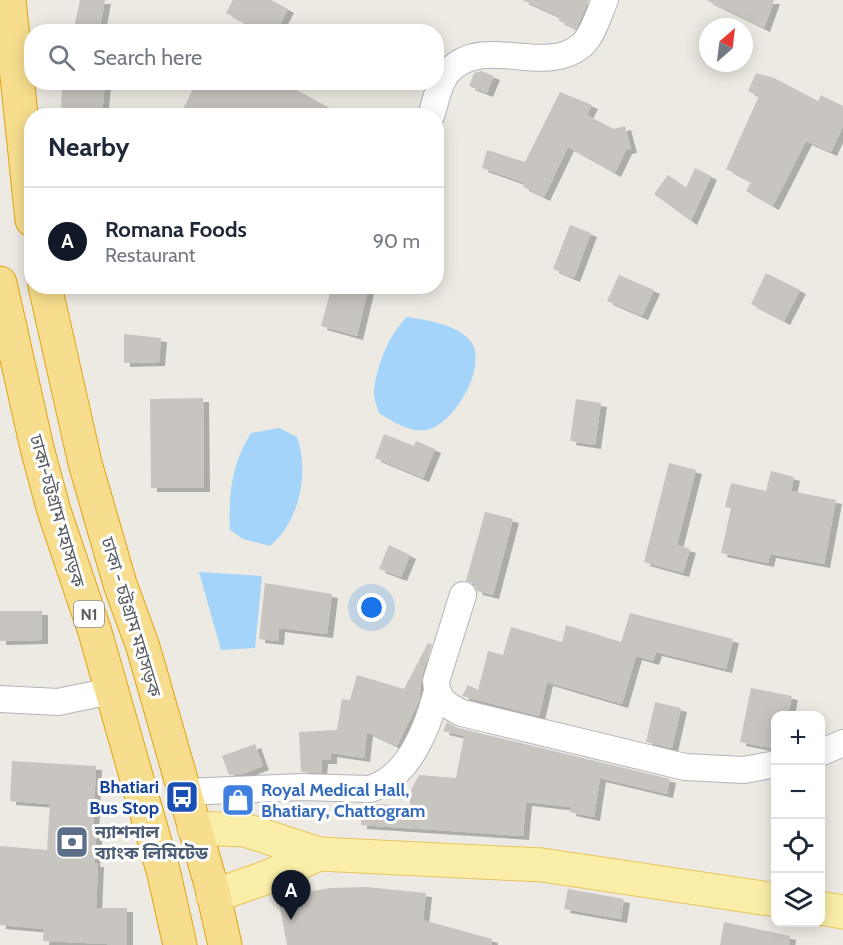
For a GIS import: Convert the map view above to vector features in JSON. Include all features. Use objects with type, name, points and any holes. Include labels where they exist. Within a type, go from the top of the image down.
[{"type":"highway","points":[[9,0],[24,143]]},
{"type":"highway","name":"ঢাকা-চট্টগ্রাম মহাসড়ক","points":[[0,283],[42,469],[72,569],[95,632],[164,874],[180,945]]},
{"type":"highway","name":"ঢাকা - চট্টগ্রাম মহাসড়ক","points":[[47,294],[93,494],[120,584],[143,647],[225,945]]},
{"type":"main road","points":[[194,828],[245,830],[319,854],[542,865],[771,899]]},
{"type":"main road","points":[[213,896],[265,878],[319,854]]},
{"type":"main road","points":[[825,909],[843,912]]},
{"type":"street","points":[[444,80],[450,70],[466,60],[485,56],[543,59],[566,56],[584,43],[605,0]]},
{"type":"street","points":[[433,108],[439,90]]},
{"type":"street","points":[[462,595],[436,681],[442,703],[462,713],[685,766],[744,770],[771,765]]},
{"type":"street","points":[[0,699],[58,702],[111,691]]},
{"type":"street","points":[[184,792],[302,787],[370,789],[378,787],[394,776],[404,765],[424,727],[437,691]]},
{"type":"street","points":[[825,751],[843,743]]},
{"type":"water","points":[[407,317],[431,321],[455,329],[468,338],[474,348],[476,362],[473,376],[458,405],[437,426],[426,430],[408,428],[379,413],[374,396],[378,370],[385,350]]},
{"type":"water","points":[[279,428],[297,437],[301,451],[302,481],[295,510],[280,536],[270,546],[243,539],[230,530],[230,505],[235,467],[251,433]]},
{"type":"water","points":[[199,572],[262,576],[255,648],[221,650]]},
{"type":"building","points":[[80,0],[105,0],[100,24],[75,24]]},
{"type":"building","points":[[233,0],[271,0],[288,9],[280,24],[243,24],[244,22],[226,13]]},
{"type":"building","points":[[522,0],[589,0],[576,29],[558,20],[560,17]]},
{"type":"building","points":[[706,0],[774,0],[764,28],[753,23],[753,18],[743,18]]},
{"type":"building","points":[[481,71],[494,76],[487,93],[469,86],[474,73]]},
{"type":"building","points":[[756,73],[774,78],[818,101],[821,95],[843,106],[843,126],[831,152],[806,141],[773,206],[746,191],[751,182],[726,169],[759,96],[748,91]]},
{"type":"building","points":[[62,90],[104,90],[103,108],[61,108]]},
{"type":"building","points":[[192,90],[297,90],[329,108],[184,108]]},
{"type":"building","points":[[560,92],[592,105],[587,115],[614,129],[625,126],[631,149],[626,150],[615,173],[568,147],[544,197],[523,187],[525,183],[482,168],[487,150],[525,162]]},
{"type":"building","points":[[695,168],[711,176],[691,221],[654,194],[668,175],[686,188]]},
{"type":"building","points":[[570,225],[591,233],[574,278],[553,269]]},
{"type":"building","points":[[766,273],[800,290],[784,321],[751,304]]},
{"type":"building","points":[[619,275],[654,290],[642,316],[607,301]]},
{"type":"building","points":[[330,294],[367,294],[357,336],[321,326]]},
{"type":"building","points":[[124,334],[161,338],[159,362],[124,363]]},
{"type":"building","points":[[203,398],[204,488],[151,488],[150,399]]},
{"type":"building","points":[[576,399],[601,403],[595,445],[570,441]]},
{"type":"building","points":[[384,434],[414,446],[416,441],[435,449],[423,478],[375,458]]},
{"type":"building","points":[[669,463],[696,470],[677,545],[690,549],[683,573],[644,562]]},
{"type":"building","points":[[771,471],[794,477],[791,491],[836,500],[824,564],[770,554],[768,563],[721,553],[731,508],[725,507],[731,483],[766,491]]},
{"type":"building","points":[[485,512],[513,519],[493,595],[477,591],[474,584],[466,581]]},
{"type":"building","points":[[389,545],[410,555],[401,577],[379,569]]},
{"type":"building","points":[[265,583],[332,594],[327,634],[279,628],[278,641],[259,639]]},
{"type":"building","points":[[0,611],[42,611],[42,640],[0,641]]},
{"type":"building","points":[[630,613],[733,639],[726,669],[656,652],[653,661],[636,656],[622,704],[547,682],[539,716],[462,696],[468,685],[478,690],[488,651],[503,655],[511,627],[562,642],[566,625],[621,642]]},
{"type":"building","points":[[428,643],[432,645],[422,676],[419,701],[397,746],[367,732],[364,758],[331,753],[331,760],[322,760],[321,773],[301,772],[299,732],[337,730],[342,699],[350,700],[357,675],[404,689]]},
{"type":"building","points":[[751,688],[792,696],[789,711],[771,711],[771,748],[740,742]]},
{"type":"building","points":[[655,702],[681,708],[672,748],[646,742]]},
{"type":"building","points":[[447,722],[458,728],[670,779],[667,794],[600,778],[594,817],[570,812],[571,807],[526,802],[523,836],[361,825],[362,804],[410,805],[410,792],[419,775],[456,778],[464,736],[443,731]]},
{"type":"building","points":[[255,744],[263,766],[240,775],[229,775],[222,756]]},
{"type":"building","points":[[12,761],[96,766],[93,829],[97,829],[94,863],[98,863],[96,908],[127,908],[127,945],[43,941],[44,929],[0,925],[0,846],[47,850],[50,804],[10,801]]},
{"type":"building","points":[[366,887],[426,893],[423,920],[492,939],[491,945],[287,945],[278,897],[330,888]]},
{"type":"building","points":[[568,889],[624,899],[621,919],[564,909]]},
{"type":"building","points":[[724,922],[790,936],[789,945],[720,945]]},
{"type":"place","name":"Bhatiari Bus Stop","points":[[182,797]]},
{"type":"place","name":"Royal Medical Hall, Bhatiary, Chattogram","points":[[238,800]]},
{"type":"place","name":"ন্যাশনাল ব্যাংক লিমিটেড","points":[[72,842]]},
{"type":"place","name":"Romana Foods","points":[[291,920]]}]
